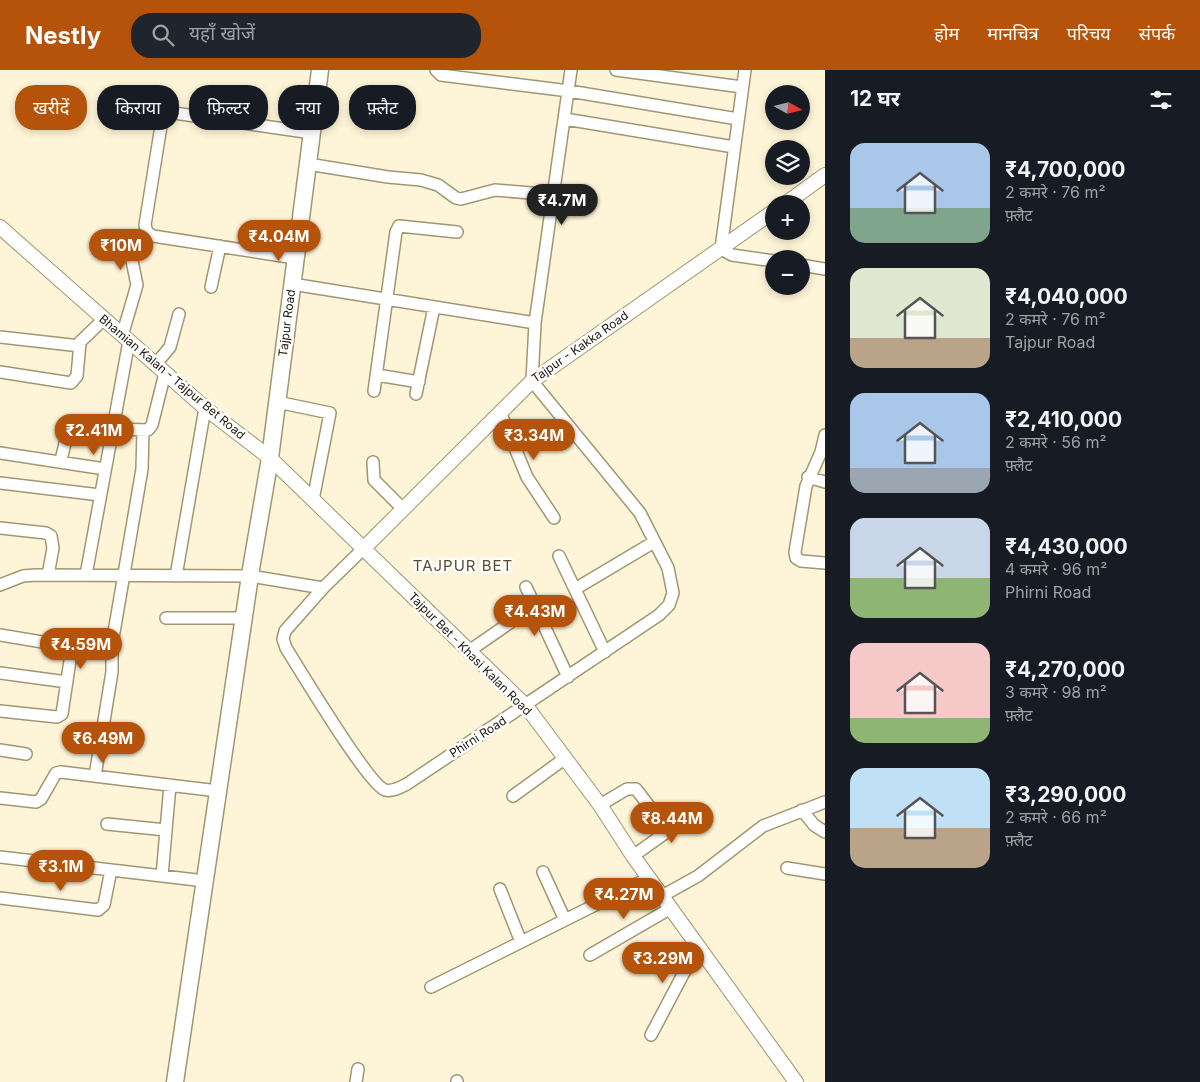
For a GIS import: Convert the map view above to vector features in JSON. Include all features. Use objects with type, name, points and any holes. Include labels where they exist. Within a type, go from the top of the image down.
[{"type":"main road","name":"Tajpur Road","points":[[175,1082],[250,576],[270,458],[320,70]]},
{"type":"street","points":[[436,70],[441,75],[568,91],[738,119]]},
{"type":"street","points":[[532,381],[535,323],[571,70]]},
{"type":"street","points":[[616,70],[742,87]]},
{"type":"street","points":[[745,70],[721,248],[732,255],[765,260]]},
{"type":"street","points":[[295,258],[153,236],[147,232],[145,225],[162,120],[167,114],[174,113],[312,133]]},
{"type":"street","points":[[564,119],[734,148]]},
{"type":"street","points":[[308,164],[426,182],[438,186],[456,198],[461,199],[495,190],[554,195]]},
{"type":"street","points":[[797,195],[825,175]]},
{"type":"street","name":"Tajpur - Kakka Road","points":[[363,549],[532,381],[765,217]]},
{"type":"street","points":[[374,391],[396,232],[399,226],[457,232]]},
{"type":"street","name":"Bhamian Kalan - Tajpur Bet Road","points":[[0,227],[205,408],[270,458],[363,549]]},
{"type":"street","points":[[86,575],[113,426],[126,338],[137,285],[129,246],[132,240],[147,232]]},
{"type":"street","points":[[211,287],[220,246]]},
{"type":"street","points":[[810,266],[825,269]]},
{"type":"street","points":[[292,284],[535,323]]},
{"type":"street","points":[[377,374],[417,388],[434,307]]},
{"type":"street","points":[[62,460],[69,427],[113,426],[143,431],[148,430],[152,425],[160,369],[170,347],[179,314]]},
{"type":"street","points":[[0,372],[71,383],[77,376],[80,346],[84,336],[104,319]]},
{"type":"street","points":[[0,337],[80,346]]},
{"type":"street","name":"Phirni Road","points":[[363,549],[323,588],[285,631],[283,639],[286,648],[349,747],[379,786],[386,790],[394,790],[407,784],[659,615],[669,605],[673,593],[672,579],[640,514],[532,381]]},
{"type":"street","points":[[277,402],[330,413],[313,500]]},
{"type":"street","points":[[176,576],[205,408]]},
{"type":"street","points":[[500,412],[527,477],[554,518]]},
{"type":"street","points":[[96,776],[112,672],[112,644],[142,469],[143,431]]},
{"type":"street","points":[[825,435],[821,452],[808,477],[796,558],[801,562],[825,563]]},
{"type":"street","points":[[0,452],[62,460],[105,469]]},
{"type":"street","points":[[372,462],[374,480],[403,510]]},
{"type":"street","points":[[808,477],[825,482]]},
{"type":"street","points":[[0,484],[100,495]]},
{"type":"street","points":[[0,528],[46,533],[51,536],[53,548],[48,575]]},
{"type":"street","points":[[575,589],[654,542]]},
{"type":"street","name":"Tajpur Bet - Khasi Kalan Road","points":[[363,549],[526,706],[600,805],[633,856],[796,1082]]},
{"type":"street","points":[[559,556],[605,652]]},
{"type":"street","points":[[0,585],[23,576],[48,575],[250,576],[323,588]]},
{"type":"street","points":[[526,587],[568,677]]},
{"type":"street","points":[[166,618],[244,618]]},
{"type":"street","points":[[469,651],[511,622]]},
{"type":"street","points":[[0,635],[72,647],[108,646],[112,644]]},
{"type":"street","points":[[0,711],[57,717],[63,710],[72,647]]},
{"type":"street","points":[[0,673],[67,682]]},
{"type":"street","points":[[0,750],[26,754]]},
{"type":"street","points":[[513,796],[564,759]]},
{"type":"street","points":[[0,798],[36,802],[41,798],[56,773],[218,791]]},
{"type":"street","points":[[162,876],[170,785]]},
{"type":"street","points":[[600,805],[627,789],[636,789],[668,830]]},
{"type":"street","points":[[662,896],[698,876],[764,826],[825,802]]},
{"type":"street","points":[[802,810],[814,825],[825,832]]},
{"type":"street","points":[[633,856],[696,811]]},
{"type":"street","points":[[106,824],[166,830]]},
{"type":"street","points":[[0,857],[205,881]]},
{"type":"street","points":[[787,868],[825,874]]},
{"type":"street","points":[[0,898],[98,910],[104,905],[111,870]]},
{"type":"street","points":[[544,872],[565,920]]},
{"type":"street","points":[[431,987],[649,878]]},
{"type":"street","points":[[500,889],[521,942]]},
{"type":"street","points":[[590,955],[671,908]]},
{"type":"street","points":[[651,1035],[698,946]]},
{"type":"street","points":[[356,1082],[358,1069]]},
{"type":"district","name":"TAJPUR BET","points":[[463,566]]}]
